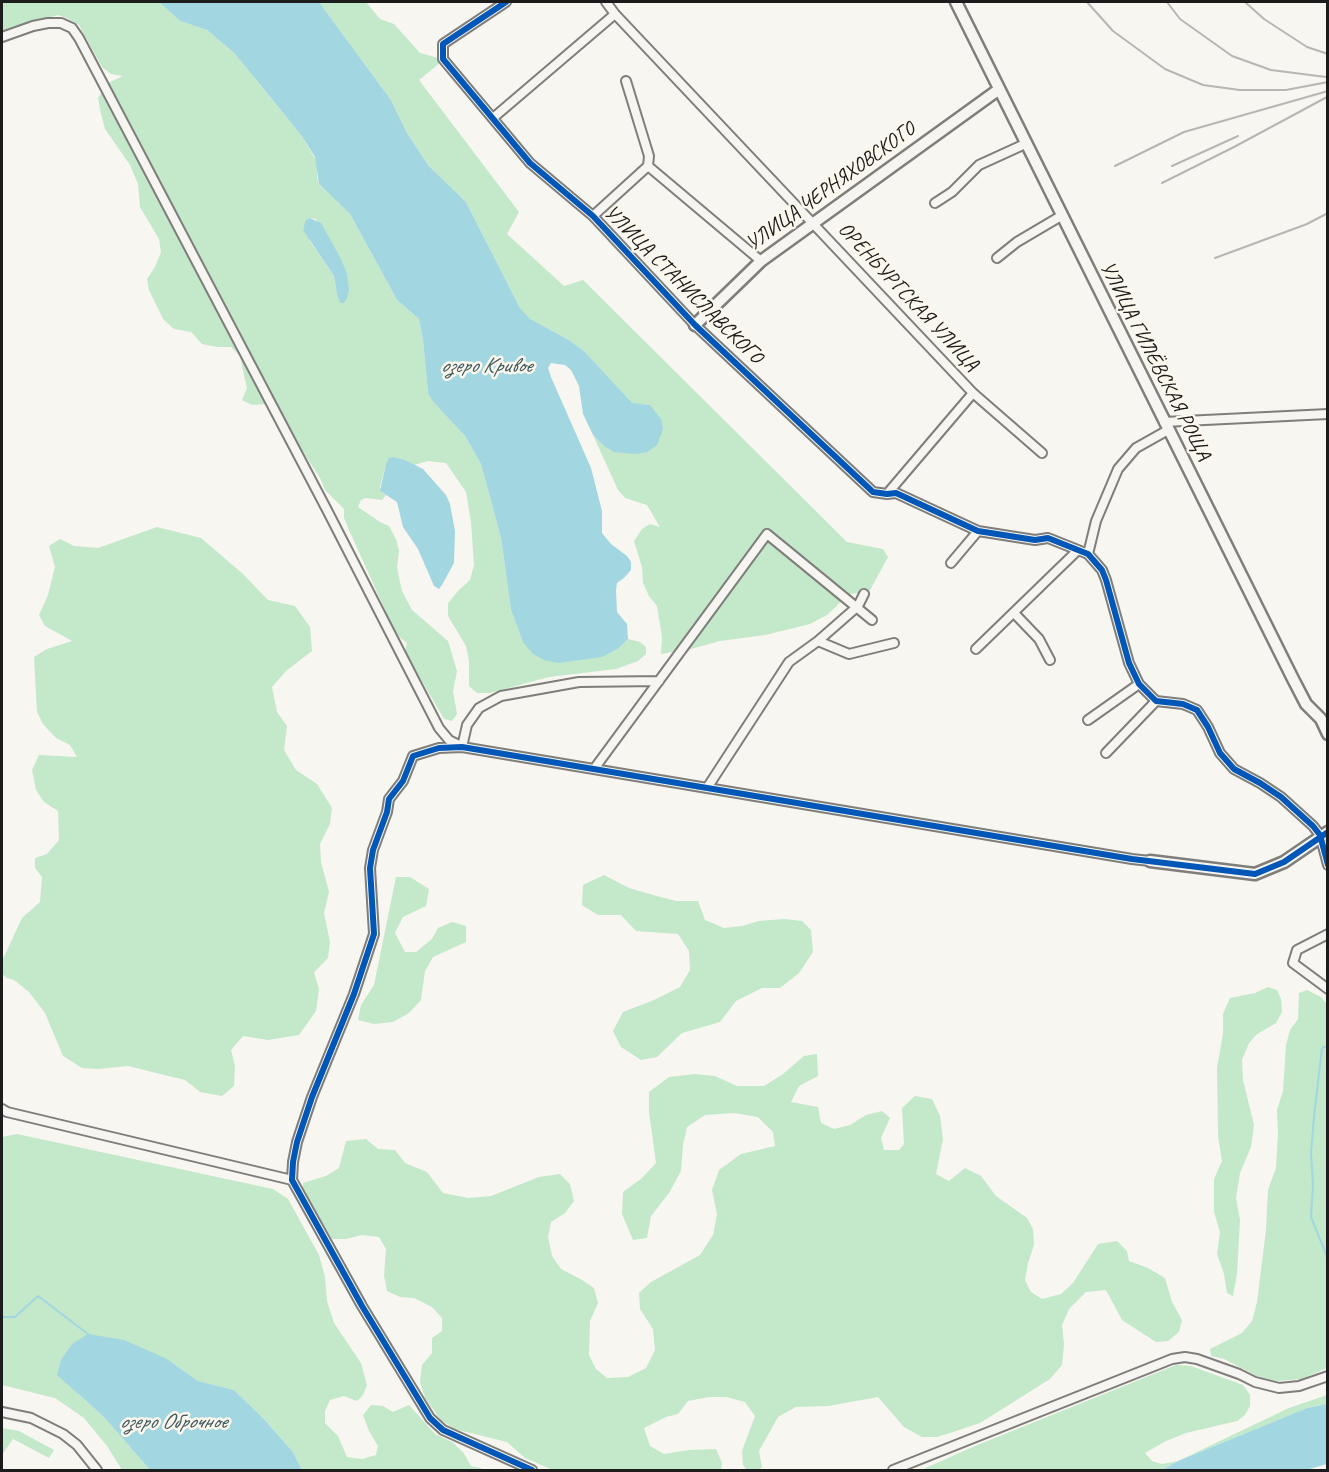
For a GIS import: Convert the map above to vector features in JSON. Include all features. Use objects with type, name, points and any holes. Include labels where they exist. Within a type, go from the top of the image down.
[{"type":"street","name":"УЛИЦА СТАНИСЛАВСКОГО","points":[[506,2],[443,44],[443,58],[494,117],[530,164],[593,216],[695,325],[873,492],[896,493],[978,531],[1035,540],[1048,538],[1088,554]]},
{"type":"street","name":"ОРЕНБУРГСКАЯ УЛИЦА","points":[[606,2],[973,393],[1042,453]]},
{"type":"street","name":"УЛИЦА ГИЛЁВСКАЯ РОЩА","points":[[956,2],[1293,680],[1306,704],[1321,719],[1328,734]]},
{"type":"street","points":[[494,117],[615,14]]},
{"type":"street","points":[[2,36],[33,26],[62,23],[72,28],[79,38],[439,728],[449,740],[462,747]]},
{"type":"street","points":[[593,216],[648,166],[649,156],[626,81]]},
{"type":"street","name":"УЛИЦА ЧЕРНЯХОВСКОГО","points":[[695,325],[761,261],[998,90]]},
{"type":"street","points":[[935,203],[952,192],[979,165],[1025,144]]},
{"type":"street","points":[[648,166],[761,261]]},
{"type":"street","points":[[997,258],[1017,242],[1061,216]]},
{"type":"street","points":[[887,494],[973,393]]},
{"type":"street","points":[[1324,833],[1281,797],[1234,769],[1220,753],[1197,710],[1183,704],[1156,701],[1139,684],[1129,663],[1106,580],[1102,570],[1088,554],[1096,521],[1118,470],[1136,448],[1166,426],[1328,414]]},
{"type":"street","points":[[951,563],[978,531]]},
{"type":"street","points":[[594,769],[766,534],[872,620]]},
{"type":"street","points":[[976,649],[1078,550]]},
{"type":"street","points":[[707,788],[789,662],[818,641],[856,607],[864,594]]},
{"type":"street","points":[[1014,613],[1040,639],[1050,660]]},
{"type":"street","points":[[818,641],[849,654],[894,643]]},
{"type":"street","points":[[462,747],[467,725],[479,708],[501,696],[579,681],[659,681]]},
{"type":"street","points":[[1088,720],[1139,684]]},
{"type":"street","points":[[1106,753],[1156,701]]},
{"type":"street","points":[[532,1470],[443,1430],[430,1418],[362,1306],[292,1180],[293,1162],[308,1108],[354,994],[374,934],[370,868],[373,850],[387,812],[389,799],[403,781],[413,756],[439,748],[462,747],[1150,861],[1255,874],[1284,862],[1324,833]]},
{"type":"street","points":[[1324,833],[1328,865]]},
{"type":"street","points":[[1328,934],[1297,950],[1293,963],[1328,989]]},
{"type":"street","points":[[4,1111],[292,1180]]},
{"type":"street","points":[[893,1470],[1172,1359],[1185,1357],[1197,1359],[1255,1382],[1279,1388],[1299,1386],[1328,1376]]},
{"type":"street","points":[[2,1412],[31,1418],[63,1434],[77,1445],[97,1470]]},
{"type":"green space","points":[[2,2],[159,2],[180,21],[207,30],[234,53],[301,135],[317,162],[319,184],[350,214],[397,300],[419,319],[428,393],[465,436],[481,464],[501,538],[511,610],[523,642],[619,648],[628,639],[640,642],[646,647],[646,654],[638,661],[616,669],[549,677],[490,693],[477,693],[469,686],[469,661],[466,646],[448,616],[448,603],[470,580],[474,565],[466,492],[446,463],[428,461],[414,465],[405,460],[386,464],[380,487],[382,493],[386,495],[382,500],[366,498],[361,500],[358,507],[389,526],[399,551],[397,568],[402,591],[412,610],[448,641],[457,671],[453,691],[457,714],[452,721],[444,719],[405,652],[407,643],[396,634],[344,518],[344,509],[325,490],[284,417],[267,404],[252,405],[242,400],[247,388],[240,356],[231,347],[202,344],[191,332],[174,329],[163,319],[149,290],[147,279],[161,252],[159,239],[140,207],[138,184],[130,165],[105,129],[98,98],[108,83],[123,76],[111,74],[102,67],[79,25],[67,18],[58,15],[2,31]],"holes":[[[316,219],[344,303],[340,303],[337,295],[334,276],[310,241],[306,220]]]},
{"type":"green space","points":[[319,2],[366,2],[380,19],[394,24],[420,53],[438,58],[441,62],[419,80],[519,212],[507,234],[564,286],[583,280],[847,542],[883,549],[888,557],[869,592],[849,594],[827,615],[810,624],[765,635],[720,641],[661,654],[662,637],[657,606],[643,583],[642,567],[634,541],[642,529],[650,524],[660,527],[647,505],[625,498],[618,490],[593,435],[604,446],[650,405],[632,404],[584,351],[569,340],[529,319],[520,308],[466,202],[428,165],[407,133],[391,100]]},
{"type":"green space","points":[[157,527],[201,538],[243,574],[268,600],[295,606],[310,627],[312,651],[286,671],[272,687],[277,712],[287,726],[284,750],[296,770],[317,784],[332,808],[330,824],[320,844],[321,862],[329,892],[324,913],[330,942],[328,958],[314,972],[319,989],[316,1011],[299,1035],[268,1040],[243,1036],[231,1050],[235,1066],[234,1086],[222,1096],[200,1092],[185,1080],[128,1066],[82,1068],[63,1056],[45,1013],[29,992],[2,974],[2,961],[22,918],[40,902],[42,877],[35,868],[35,858],[47,854],[59,840],[58,811],[44,802],[36,790],[32,770],[39,755],[77,757],[70,745],[56,738],[43,724],[37,712],[34,657],[47,649],[72,641],[45,626],[39,615],[48,595],[55,567],[49,546],[60,539],[74,546],[98,548]]},
{"type":"green space","points":[[604,875],[629,888],[653,895],[676,901],[698,901],[705,920],[724,928],[759,921],[784,919],[802,921],[811,930],[813,952],[799,973],[780,988],[762,988],[736,1001],[720,1022],[682,1033],[657,1057],[641,1060],[621,1047],[613,1031],[623,1012],[680,987],[690,970],[689,951],[678,934],[636,931],[621,915],[598,915],[582,905],[583,885]]},
{"type":"green space","points":[[396,877],[410,877],[429,889],[426,906],[403,917],[395,933],[405,952],[416,952],[432,939],[438,928],[452,922],[466,926],[466,942],[433,957],[425,971],[421,1000],[409,1013],[393,1022],[374,1024],[358,1020],[361,1005],[374,985]]},
{"type":"green space","points":[[1268,987],[1277,990],[1281,999],[1282,1012],[1276,1023],[1257,1034],[1249,1043],[1242,1060],[1243,1080],[1254,1125],[1251,1147],[1240,1173],[1236,1198],[1240,1220],[1237,1274],[1233,1296],[1227,1293],[1224,1274],[1217,1254],[1220,1232],[1214,1212],[1214,1179],[1222,1161],[1218,1136],[1217,1068],[1223,1034],[1223,1014],[1230,998],[1255,993]]},
{"type":"green space","points":[[1307,990],[1321,997],[1327,1004],[1327,1368],[1301,1379],[1276,1381],[1261,1378],[1224,1359],[1211,1356],[1210,1349],[1242,1333],[1252,1321],[1257,1302],[1266,1230],[1268,1190],[1276,1168],[1277,1110],[1283,1091],[1286,1045],[1290,1030],[1298,1019],[1299,993]]},
{"type":"green space","points":[[817,1054],[818,1076],[799,1086],[791,1102],[818,1107],[821,1123],[834,1129],[850,1125],[866,1115],[882,1111],[890,1118],[881,1138],[884,1150],[899,1150],[904,1144],[902,1108],[915,1096],[932,1099],[940,1116],[943,1139],[936,1174],[949,1181],[965,1168],[981,1176],[996,1196],[1027,1218],[1033,1229],[1034,1245],[1025,1280],[1031,1292],[1042,1299],[1061,1294],[1073,1283],[1098,1244],[1117,1241],[1127,1251],[1129,1261],[1165,1278],[1172,1302],[1182,1320],[1179,1332],[1168,1341],[1156,1342],[1122,1320],[1106,1290],[1086,1292],[1069,1309],[1062,1325],[1064,1344],[1062,1365],[1050,1379],[980,1423],[937,1437],[922,1437],[904,1427],[878,1397],[828,1406],[796,1407],[778,1417],[759,1451],[762,1467],[759,1470],[747,1470],[743,1465],[742,1451],[755,1416],[745,1402],[726,1397],[709,1397],[688,1401],[678,1414],[644,1428],[650,1446],[664,1454],[716,1449],[722,1463],[721,1470],[553,1470],[525,1458],[507,1442],[454,1429],[440,1419],[425,1398],[420,1382],[422,1365],[432,1353],[432,1338],[442,1331],[442,1318],[432,1307],[414,1298],[400,1297],[387,1291],[384,1276],[386,1249],[379,1237],[362,1235],[346,1239],[332,1239],[303,1190],[303,1183],[326,1176],[339,1168],[346,1141],[366,1139],[378,1149],[395,1150],[405,1163],[427,1172],[443,1193],[468,1198],[491,1196],[539,1177],[560,1174],[570,1184],[574,1201],[565,1213],[551,1222],[548,1237],[552,1256],[561,1269],[594,1288],[598,1303],[590,1321],[589,1355],[596,1369],[607,1378],[628,1377],[646,1368],[655,1350],[653,1329],[640,1309],[639,1293],[651,1282],[700,1255],[713,1235],[717,1214],[712,1190],[719,1170],[741,1154],[775,1146],[773,1132],[758,1117],[734,1113],[705,1115],[687,1127],[681,1171],[669,1193],[651,1216],[647,1238],[633,1240],[622,1214],[623,1192],[642,1178],[656,1163],[649,1112],[649,1092],[669,1077],[695,1074],[715,1076],[737,1086],[764,1086],[804,1056]]},
{"type":"green space","points":[[17,1134],[273,1189],[288,1199],[319,1255],[325,1277],[327,1301],[334,1323],[361,1363],[367,1385],[363,1395],[357,1401],[344,1396],[330,1400],[325,1411],[325,1423],[338,1436],[347,1457],[362,1459],[376,1455],[378,1446],[363,1415],[371,1405],[383,1406],[393,1412],[409,1405],[435,1434],[452,1442],[463,1452],[471,1466],[488,1470],[302,1470],[293,1452],[234,1390],[198,1381],[167,1359],[77,1393],[104,1417],[150,1470],[122,1470],[107,1446],[84,1418],[55,1398],[2,1385],[2,1137]]},
{"type":"green space","points":[[1176,1365],[1191,1366],[1243,1385],[1250,1395],[1250,1406],[1245,1415],[1237,1421],[1186,1433],[1145,1453],[1152,1461],[1162,1464],[1178,1461],[1162,1470],[921,1470],[975,1446]]},
{"type":"green space","points":[[1327,1395],[1327,1404],[1307,1408],[1178,1461],[1289,1408]]},
{"type":"green space","points":[[2,1428],[19,1431],[54,1450],[49,1458],[13,1439],[2,1455]]},
{"type":"water","name":"озеро Кривое","points":[[159,2],[319,2],[391,100],[407,133],[428,165],[466,202],[520,308],[530,319],[569,340],[584,351],[632,403],[650,405],[661,419],[663,429],[657,445],[647,452],[637,454],[614,452],[593,435],[583,414],[579,386],[571,370],[565,365],[551,363],[548,368],[591,468],[602,511],[602,533],[631,562],[631,570],[617,583],[616,590],[617,612],[627,624],[628,639],[619,648],[602,657],[558,663],[544,660],[533,654],[523,642],[511,610],[501,538],[481,464],[465,436],[428,393],[419,319],[397,300],[350,214],[319,184],[315,157],[301,135],[262,87],[234,53],[207,30],[180,21]]},
{"type":"water","points":[[310,218],[321,223],[347,274],[349,290],[344,303],[340,303],[337,295],[334,276],[303,230],[306,220]]},
{"type":"water","points":[[392,457],[405,460],[423,469],[446,495],[450,504],[455,531],[454,563],[439,589],[434,586],[418,549],[403,527],[397,502],[380,491],[386,464]]},
{"type":"water","name":"озеро Оброчное","points":[[88,1334],[124,1340],[167,1359],[198,1381],[234,1390],[293,1452],[302,1470],[150,1470],[104,1417],[57,1375],[61,1360],[72,1344]]},
{"type":"water","points":[[1327,1404],[1327,1464],[1306,1470],[1162,1470],[1178,1461],[1307,1408]]},
{"type":"waterway","points":[[1328,1046],[1322,1048],[1311,1153],[1313,1185],[1311,1217],[1328,1259]]},
{"type":"waterway","points":[[2,1317],[15,1317],[38,1296],[88,1334]]},
{"type":"railway","points":[[1087,2],[1113,31],[1165,69],[1203,85],[1240,90],[1286,90],[1328,82]]},
{"type":"railway","points":[[1167,2],[1180,19],[1232,56],[1271,70],[1326,77]]},
{"type":"railway","points":[[1245,2],[1264,19],[1307,47],[1328,54]]},
{"type":"railway","points":[[1115,166],[1184,132],[1328,91]]},
{"type":"railway","points":[[1162,183],[1327,97]]},
{"type":"railway","points":[[1172,166],[1238,136]]},
{"type":"railway","points":[[1215,258],[1307,224],[1328,213]]},
{"type":"cycle path","points":[[506,2],[443,44],[443,59],[530,163],[593,216],[695,325],[873,492],[896,493],[978,531],[1035,540],[1048,538],[1088,554],[1102,570],[1106,580],[1129,663],[1139,684],[1156,701],[1183,704],[1197,710],[1220,753],[1234,769],[1281,797],[1313,826],[1320,835],[1328,865]]},
{"type":"cycle path","points":[[532,1470],[443,1430],[430,1418],[362,1306],[292,1180],[297,1142],[312,1097],[354,994],[374,934],[370,868],[373,850],[387,812],[389,799],[403,781],[413,756],[439,748],[462,747],[1132,859],[1255,874],[1284,862],[1328,832]]}]
